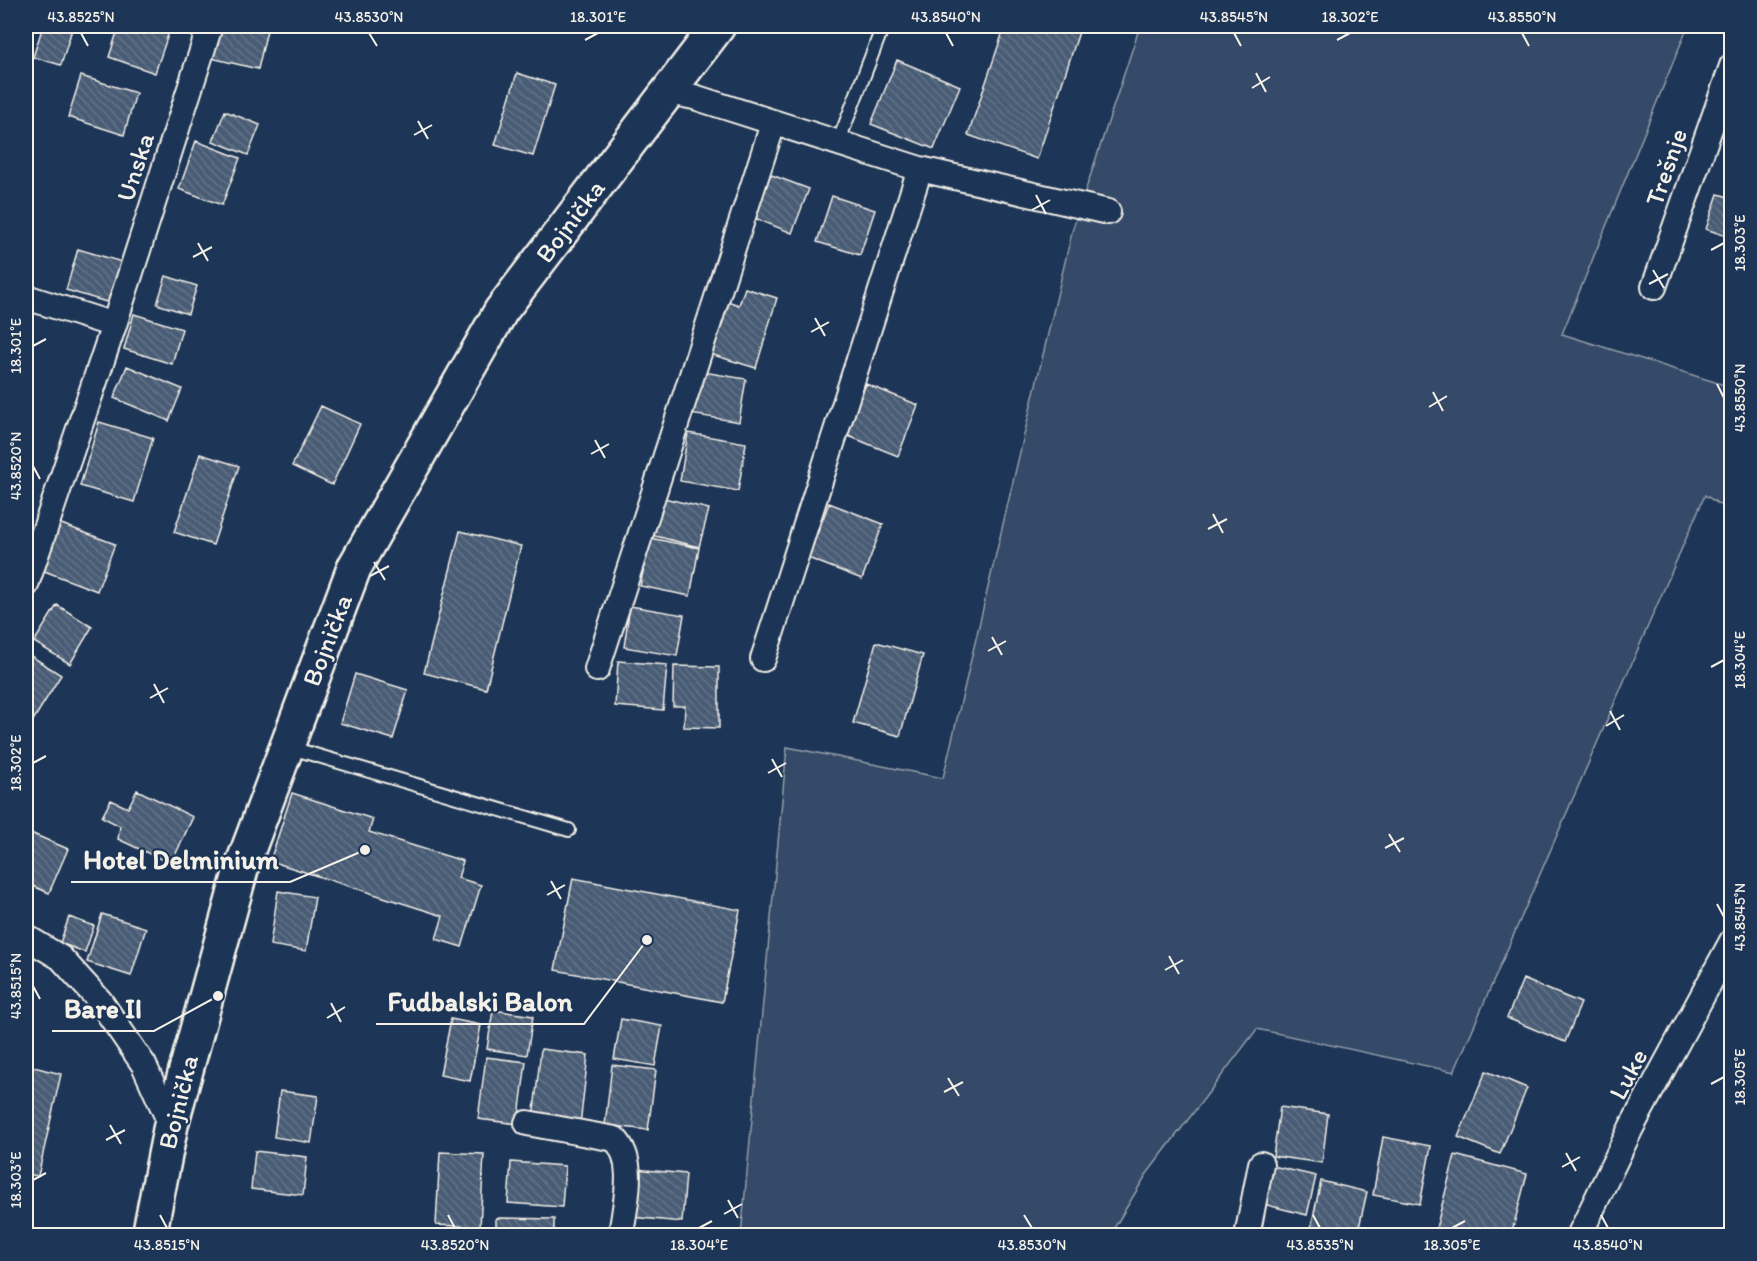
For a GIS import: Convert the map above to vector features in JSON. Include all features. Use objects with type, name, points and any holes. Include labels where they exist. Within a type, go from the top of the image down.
[{"type":"main road","name":"Bojnička","points":[[149,1236],[171,1125],[242,866],[354,568],[501,311],[718,26]]},
{"type":"street","name":"Unska","points":[[26,585],[114,325],[210,26]]},
{"type":"street","name":"Trešnje","points":[[1654,287],[1731,66]]},
{"type":"street","points":[[669,92],[694,97],[920,169],[1108,212]]},
{"type":"street","points":[[597,669],[773,124]]},
{"type":"street","points":[[763,660],[920,169]]},
{"type":"street","points":[[26,297],[114,325]]},
{"type":"street","points":[[26,937],[61,958],[100,1001],[144,1065],[171,1125]]},
{"type":"street","name":"Luke","points":[[1579,1236],[1631,1128],[1731,941]]},
{"type":"street","points":[[527,1123],[615,1139],[624,1148],[628,1161],[621,1236]]},
{"type":"street","points":[[1247,1236],[1261,1164]]},
{"type":"lane","points":[[838,143],[883,26]]},
{"type":"lane","points":[[286,747],[569,830]]},
{"type":"shaded area","points":[[1140,26],[1688,26],[1562,334],[1731,387],[1731,512],[1705,495],[1454,1072],[1257,1029],[1146,1175],[1110,1235],[741,1236],[787,747],[943,778],[1073,228]]},
{"type":"building","points":[[43,26],[73,26],[61,65],[33,57]]},
{"type":"building","points":[[119,26],[171,26],[155,73],[109,57]]},
{"type":"building","points":[[218,26],[268,26],[258,69],[211,58]]},
{"type":"building","points":[[587,26],[611,26],[610,30]]},
{"type":"building","points":[[1005,26],[1081,26],[1037,159],[968,135]]},
{"type":"building","points":[[897,60],[960,86],[934,149],[871,124]]},
{"type":"building","points":[[517,73],[555,85],[533,156],[495,145]]},
{"type":"building","points":[[81,76],[136,93],[124,135],[68,117]]},
{"type":"building","points":[[225,111],[260,125],[248,155],[213,141]]},
{"type":"building","points":[[196,141],[240,158],[222,205],[179,189]]},
{"type":"building","points":[[769,174],[809,189],[792,233],[752,217]]},
{"type":"building","points":[[1718,194],[1732,198],[1732,238],[1706,229]]},
{"type":"building","points":[[832,196],[875,210],[860,255],[817,242]]},
{"type":"building","points":[[78,249],[122,262],[110,303],[66,290]]},
{"type":"building","points":[[166,276],[197,286],[188,314],[157,304]]},
{"type":"building","points":[[745,288],[777,298],[756,368],[710,354],[727,301],[739,305]]},
{"type":"building","points":[[134,314],[182,329],[172,364],[124,349]]},
{"type":"building","points":[[127,366],[182,389],[169,421],[114,398]]},
{"type":"building","points":[[697,371],[746,379],[739,422],[690,414]]},
{"type":"building","points":[[866,384],[918,405],[898,456],[846,435]]},
{"type":"building","points":[[321,406],[360,424],[332,485],[292,466]]},
{"type":"building","points":[[99,422],[153,438],[134,502],[80,486]]},
{"type":"building","points":[[688,433],[746,443],[738,491],[680,481]]},
{"type":"building","points":[[200,454],[239,466],[213,545],[174,532]]},
{"type":"building","points":[[660,497],[709,509],[699,547],[651,535]]},
{"type":"building","points":[[829,503],[883,524],[862,579],[808,558]]},
{"type":"building","points":[[56,522],[115,544],[97,591],[39,569]]},
{"type":"building","points":[[460,531],[521,546],[486,689],[424,673]]},
{"type":"building","points":[[650,538],[699,548],[690,596],[640,586]]},
{"type":"building","points":[[57,605],[92,627],[70,664],[34,642]]},
{"type":"building","points":[[630,606],[684,615],[677,656],[624,647]]},
{"type":"building","points":[[876,642],[923,655],[900,736],[853,723]]},
{"type":"building","points":[[26,653],[61,675],[29,727],[26,725]]},
{"type":"building","points":[[618,661],[667,665],[663,710],[615,706]]},
{"type":"building","points":[[674,666],[719,667],[719,728],[684,727],[685,706],[673,706]]},
{"type":"building","points":[[355,674],[408,690],[393,739],[340,723]]},
{"type":"building","points":[[137,790],[193,817],[171,864],[118,839],[120,826],[102,817],[111,800],[128,808]]},
{"type":"building","points":[[292,793],[373,819],[369,832],[463,861],[458,878],[481,885],[462,947],[436,939],[443,916],[270,861]]},
{"type":"building","points":[[26,831],[68,849],[49,893],[26,883]]},
{"type":"building","points":[[573,878],[740,910],[722,1002],[555,970]]},
{"type":"building","points":[[278,891],[315,897],[306,951],[270,945]]},
{"type":"building","points":[[102,914],[146,928],[131,976],[87,962]]},
{"type":"building","points":[[69,917],[94,926],[85,952],[60,943]]},
{"type":"building","points":[[1523,979],[1581,1003],[1565,1042],[1507,1018]]},
{"type":"building","points":[[493,1010],[533,1016],[527,1055],[487,1049]]},
{"type":"building","points":[[451,1019],[481,1025],[470,1081],[440,1075]]},
{"type":"building","points":[[621,1019],[662,1026],[655,1066],[614,1059]]},
{"type":"building","points":[[541,1049],[588,1055],[580,1125],[533,1119]]},
{"type":"building","points":[[486,1057],[526,1062],[518,1124],[478,1119]]},
{"type":"building","points":[[26,1065],[61,1074],[38,1176],[26,1174]]},
{"type":"building","points":[[612,1065],[656,1070],[648,1130],[605,1125]]},
{"type":"building","points":[[1486,1071],[1527,1088],[1500,1154],[1458,1137]]},
{"type":"building","points":[[280,1091],[318,1096],[311,1143],[274,1137]]},
{"type":"building","points":[[1280,1107],[1328,1114],[1322,1163],[1273,1156]]},
{"type":"building","points":[[1383,1137],[1431,1146],[1420,1204],[1373,1195]]},
{"type":"building","points":[[255,1151],[307,1157],[303,1195],[251,1189]]},
{"type":"building","points":[[440,1152],[484,1154],[480,1227],[436,1225]]},
{"type":"building","points":[[1455,1155],[1527,1174],[1511,1236],[1434,1236]]},
{"type":"building","points":[[511,1162],[565,1166],[562,1207],[508,1203]]},
{"type":"building","points":[[1273,1166],[1316,1176],[1307,1215],[1263,1204]]},
{"type":"building","points":[[635,1169],[686,1174],[682,1222],[631,1217]]},
{"type":"building","points":[[1321,1181],[1367,1192],[1357,1236],[1311,1227]]},
{"type":"building","points":[[496,1218],[554,1219],[554,1236],[496,1236]]},
{"type":"building","points":[[1258,1230],[1298,1236],[1257,1236]]},
{"type":"building","points":[[629,1231],[676,1235],[676,1236],[628,1236]]},
{"type":"place","name":"Hotel Delminium","points":[[365,850]]},
{"type":"place","name":"Fudbalski Balon","points":[[647,940]]},
{"type":"place","name":"Bare II","points":[[218,996]]}]
